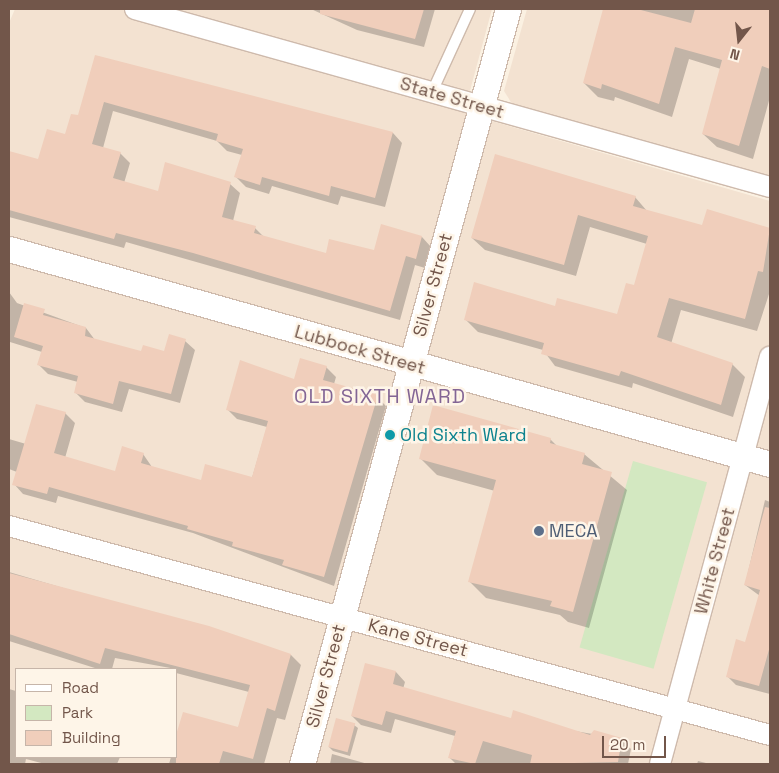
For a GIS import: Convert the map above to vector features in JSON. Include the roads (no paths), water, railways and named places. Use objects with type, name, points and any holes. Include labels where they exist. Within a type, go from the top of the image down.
[{"type":"street","name":"State Street","points":[[135,9],[770,187]]},
{"type":"street","name":"Silver Street","points":[[302,764],[508,9]]},
{"type":"street","name":"Lubbock Street","points":[[9,249],[411,365],[770,464]]},
{"type":"street","name":"White Street","points":[[660,764],[770,357]]},
{"type":"street","name":"Kane Street","points":[[9,526],[770,735]]},
{"type":"lane","points":[[432,92],[470,9]]},
{"type":"place","name":"Old Sixth Ward","points":[[390,435]]},
{"type":"place","name":"MECA","points":[[539,531]]},
{"type":"district","name":"OLD SIXTH WARD","points":[[380,396]]}]
